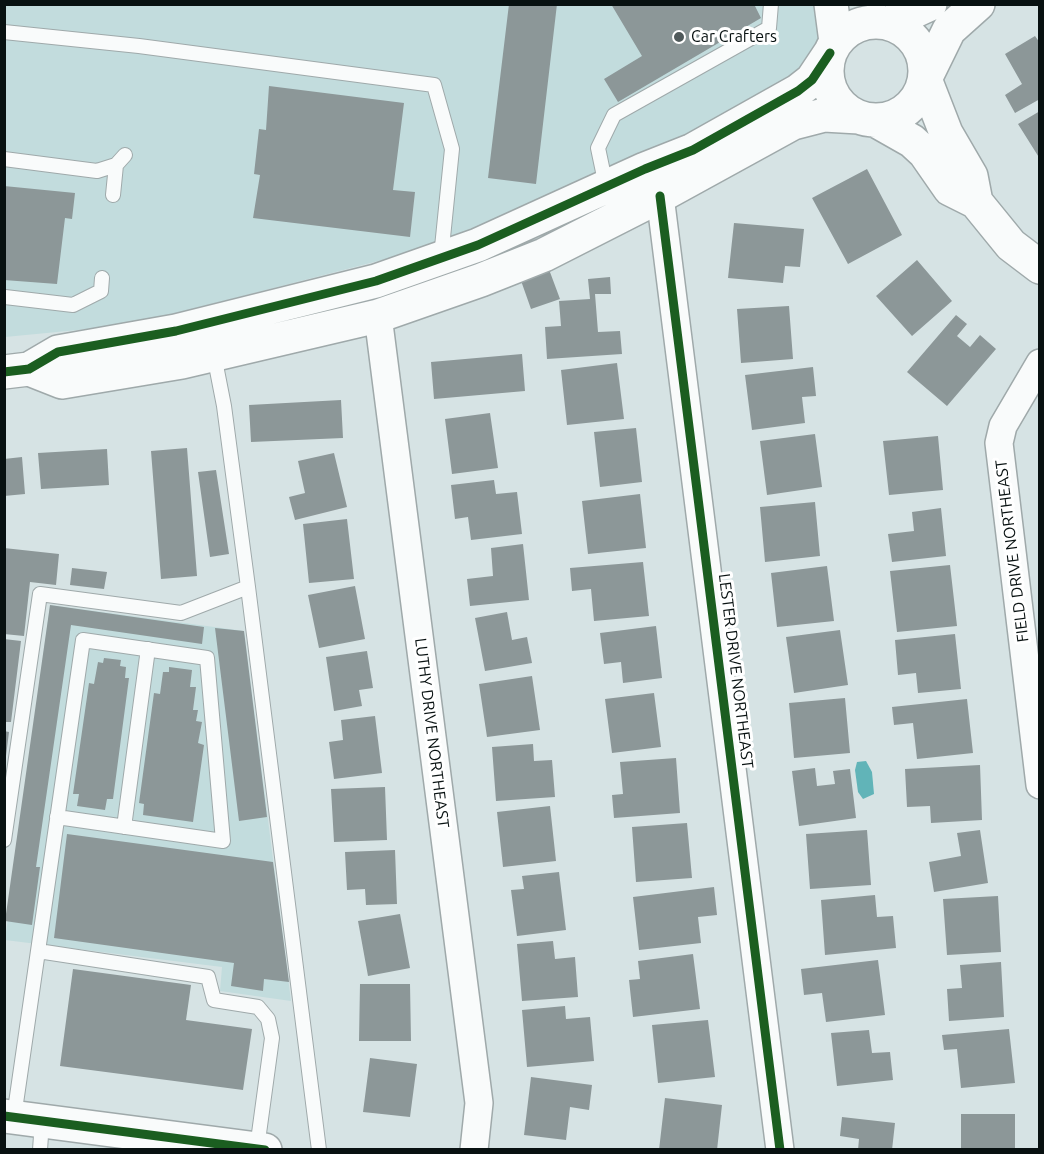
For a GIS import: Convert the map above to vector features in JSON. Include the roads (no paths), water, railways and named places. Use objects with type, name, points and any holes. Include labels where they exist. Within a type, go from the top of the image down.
[{"type":"street","points":[[831,4],[833,47],[826,68],[828,83],[835,98],[845,109],[912,141],[925,153],[950,189],[976,202],[1011,245],[1040,267]]},
{"type":"street","points":[[17,370],[58,352],[187,328],[376,281],[478,245],[606,186],[693,150],[798,91],[812,80],[833,47],[856,25],[879,16],[930,4]]},
{"type":"street","points":[[17,370],[62,382],[182,362],[378,316],[480,280],[544,255],[660,196],[793,123],[824,115],[890,118],[913,104],[921,92],[925,78],[949,30],[978,4]]},
{"type":"street","points":[[879,16],[902,28],[921,49],[925,78],[946,133],[971,176],[976,202]]},
{"type":"street","points":[[480,280],[500,257],[595,208],[606,186]]},
{"type":"street","name":"LESTER DRIVE NORTHEAST","points":[[660,196],[780,1149]]},
{"type":"street","points":[[217,353],[245,332],[408,289],[427,280],[441,257]]},
{"type":"street","name":"LUTHY DRIVE NORTHEAST","points":[[378,316],[479,1103],[474,1149]]},
{"type":"street","name":"FIELD DRIVE NORTHEAST","points":[[1040,363],[1004,426],[999,443],[1040,785]]},
{"type":"street","points":[[25,1126],[145,1142],[261,1149]]},
{"type":"lane","points":[[606,186],[598,148],[614,115],[769,28],[771,4]]},
{"type":"lane","points":[[4,32],[139,46],[434,85],[452,148],[441,257]]},
{"type":"lane","points":[[4,159],[97,171],[121,160],[113,195]]},
{"type":"lane","points":[[5,297],[74,304],[101,291],[102,278]]},
{"type":"lane","points":[[217,353],[319,1149]]},
{"type":"lane","points":[[4,840],[40,594],[181,613],[248,587]]},
{"type":"lane","points":[[25,1126],[38,951],[57,817],[83,640],[207,658],[223,841],[57,817]]},
{"type":"lane","points":[[124,827],[148,649]]},
{"type":"lane","points":[[38,951],[208,977],[214,1000],[258,1007],[268,1019],[272,1038],[261,1149]]},
{"type":"water","points":[[866,761],[872,772],[874,794],[863,799],[858,792],[855,770],[857,762]]},
{"type":"place","name":"Car Crafters","points":[[679,37]]}]
